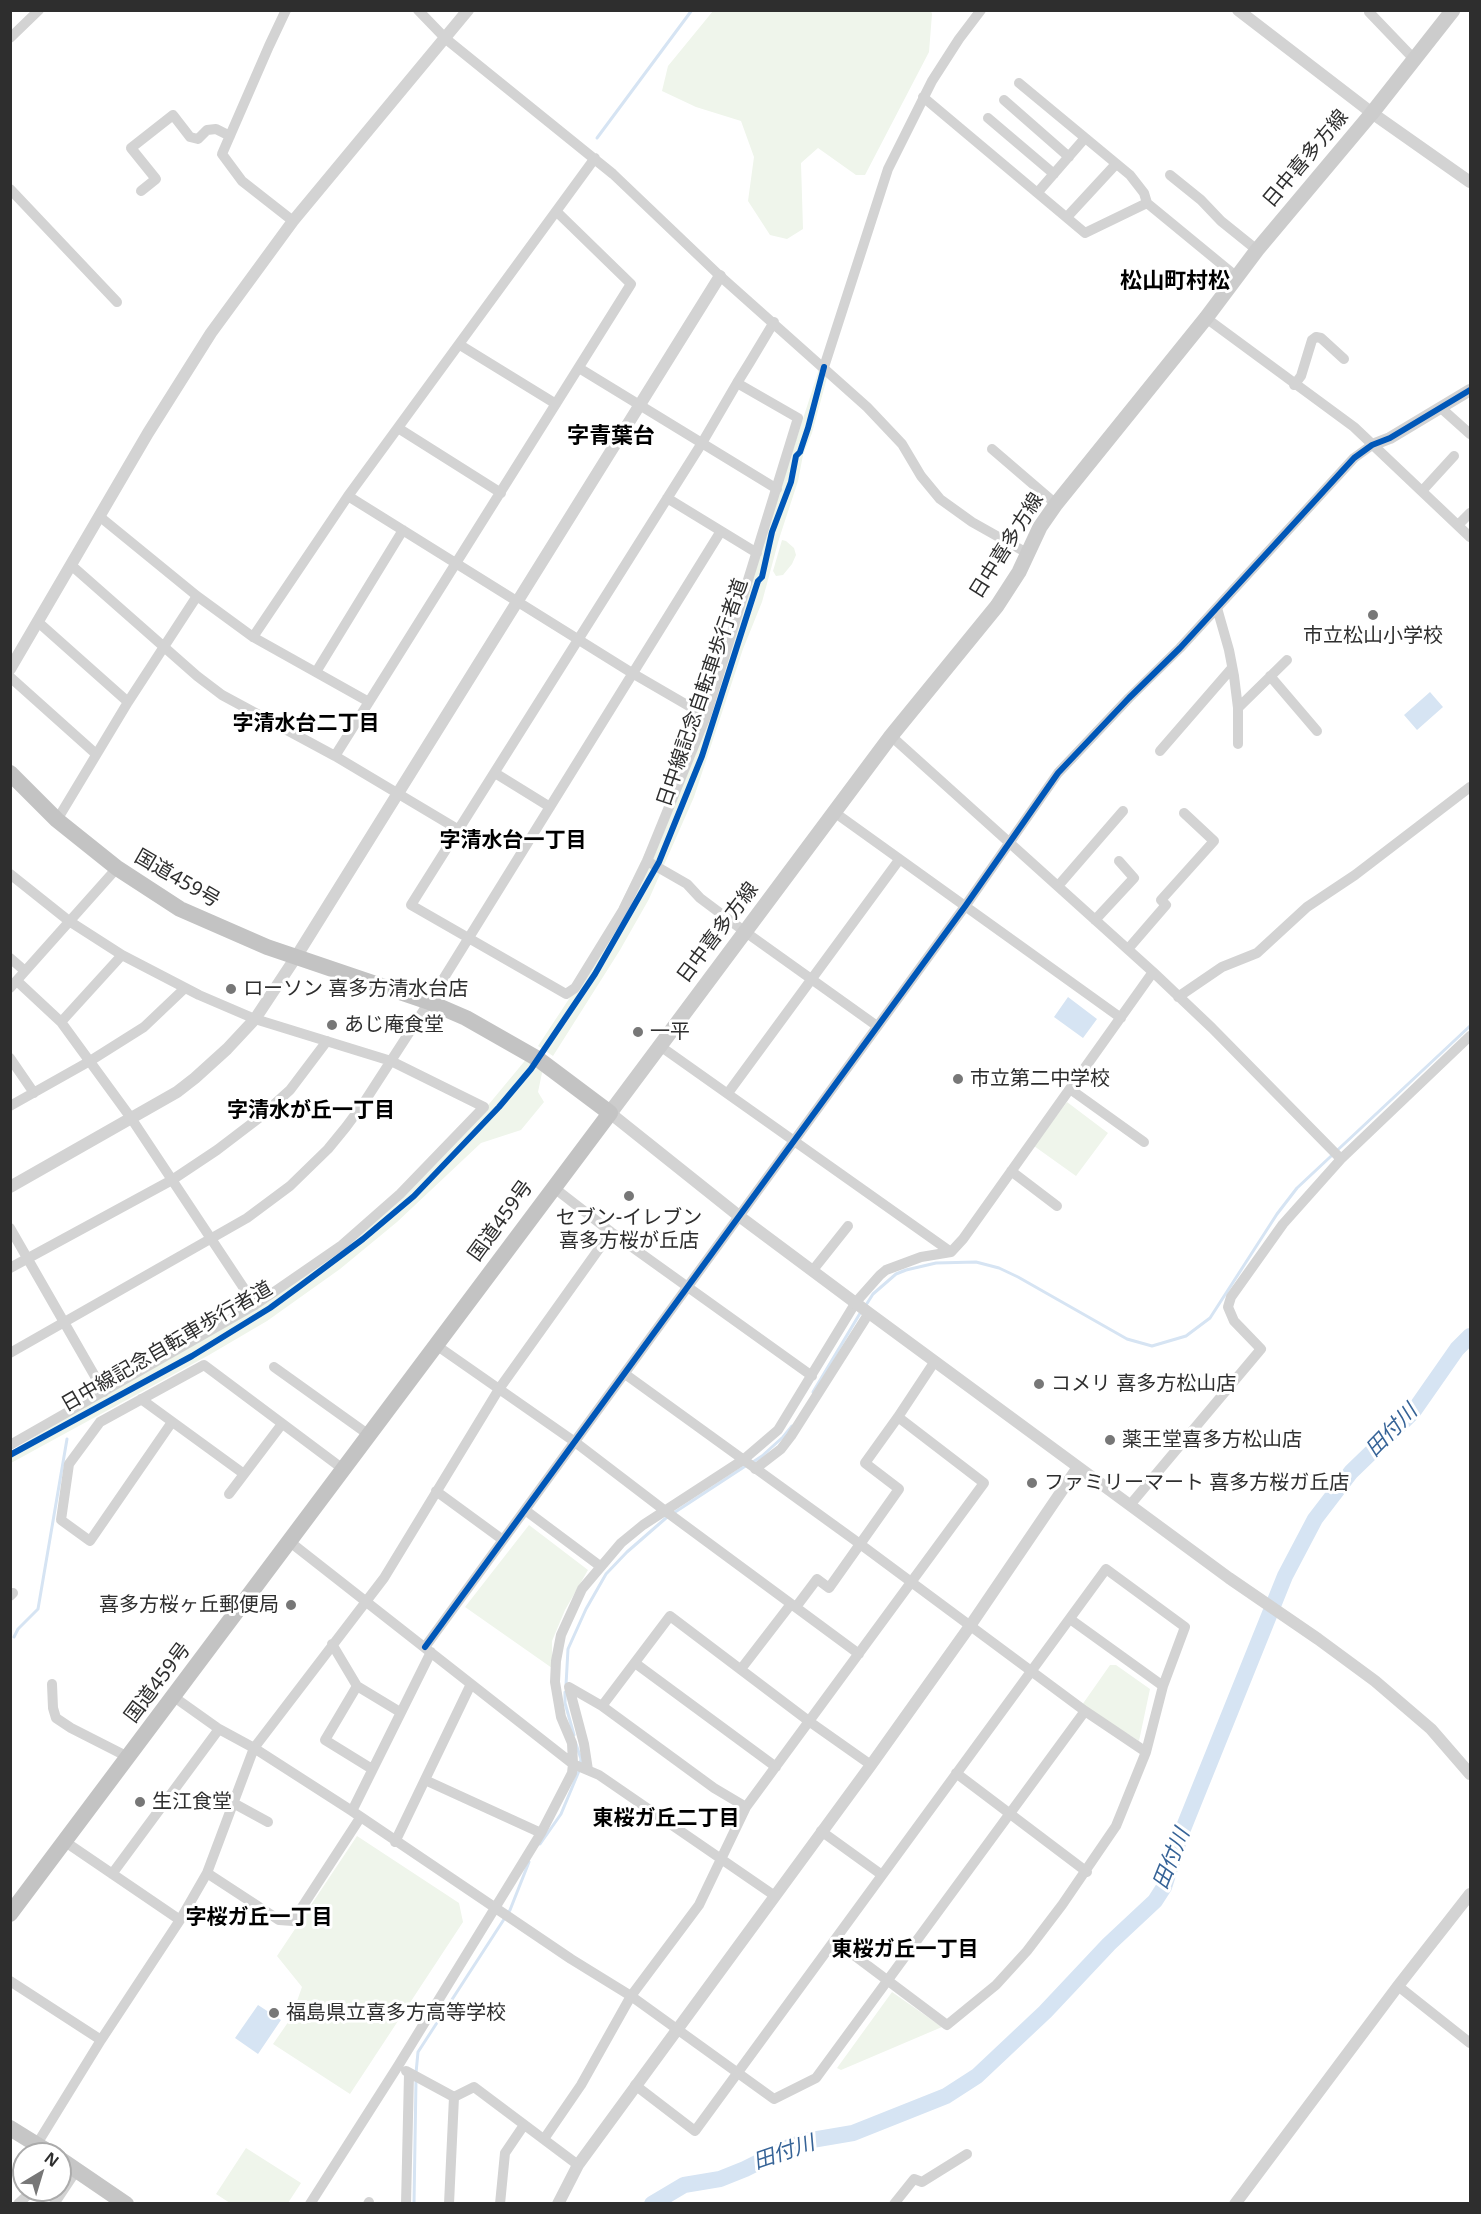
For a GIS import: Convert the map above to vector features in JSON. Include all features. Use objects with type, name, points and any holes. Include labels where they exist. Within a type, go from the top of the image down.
[{"type":"highway","name":"国道459号","points":[[10,773],[57,820],[117,868],[180,909],[296,957],[429,1002],[466,1017],[538,1059],[610,1113],[10,1914]]},
{"type":"main road","name":"日中喜多方線","points":[[610,1113],[891,736],[997,606],[1018,573],[1040,527],[1056,504],[1206,318],[1257,250],[1372,113],[1453,10]]},
{"type":"main road","points":[[10,2128],[34,2142]]},
{"type":"main road","points":[[72,2168],[126,2204]]},
{"type":"street","points":[[10,38],[39,10]]},
{"type":"street","points":[[286,10],[222,154],[242,181],[293,220]]},
{"type":"street","points":[[418,10],[446,39],[595,158],[720,276],[867,407],[902,444],[921,476],[940,499],[972,522],[1027,553]]},
{"type":"street","points":[[10,669],[148,433],[212,333],[293,220],[468,10]]},
{"type":"street","points":[[824,367],[888,169],[923,97],[959,39],[981,10]]},
{"type":"street","points":[[1238,10],[1372,113],[1470,182]]},
{"type":"street","points":[[1369,12],[1414,59]]},
{"type":"street","points":[[1019,83],[1137,183],[1147,203],[1237,277]]},
{"type":"street","points":[[923,97],[1085,233],[1147,203]]},
{"type":"street","points":[[1005,100],[1069,157]]},
{"type":"street","points":[[141,191],[156,179],[131,148],[173,115],[190,137],[198,139],[207,130],[216,129],[230,136]]},
{"type":"street","points":[[988,118],[1054,174]]},
{"type":"street","points":[[1038,192],[1085,138]]},
{"type":"street","points":[[253,637],[348,496],[595,158]]},
{"type":"street","points":[[1067,217],[1116,164]]},
{"type":"street","points":[[1170,175],[1257,250]]},
{"type":"street","points":[[10,189],[117,302]]},
{"type":"street","points":[[335,756],[631,284],[557,212]]},
{"type":"street","points":[[10,1186],[162,1101],[195,1078],[227,1049],[255,1018],[296,957],[720,276]]},
{"type":"street","points":[[1206,318],[1294,385],[1339,415],[1459,524],[1470,537]]},
{"type":"street","points":[[737,383],[798,418],[706,716],[647,861],[623,910],[574,988],[566,994],[411,905],[702,443],[737,383],[774,322]]},
{"type":"street","points":[[1294,385],[1301,376],[1312,340],[1316,337],[1321,338],[1344,359]]},
{"type":"street","points":[[460,345],[556,404]]},
{"type":"street","points":[[579,368],[777,489]]},
{"type":"street","points":[[207,1874],[279,1920],[293,1921],[356,1815],[372,1769],[428,1650],[503,1540],[793,1139],[966,905],[1058,772],[1217,608],[1354,458],[1372,445],[1390,438],[1470,390]]},
{"type":"street","points":[[1441,408],[1470,434]]},
{"type":"street","points":[[398,429],[501,493]]},
{"type":"street","points":[[992,449],[1056,504]]},
{"type":"street","points":[[1422,491],[1454,456]]},
{"type":"street","points":[[348,496],[632,673],[706,716]]},
{"type":"street","points":[[667,498],[757,553]]},
{"type":"street","points":[[1459,524],[1470,513]]},
{"type":"street","points":[[99,516],[196,596],[253,637],[369,702]]},
{"type":"street","points":[[316,672],[403,530]]},
{"type":"street","points":[[10,1353],[270,1203],[328,1149],[358,1112],[429,1002],[721,531]]},
{"type":"street","points":[[70,565],[222,695],[335,756],[459,830]]},
{"type":"street","points":[[57,820],[128,702],[196,596]]},
{"type":"street","points":[[1217,608],[1232,668],[1238,708],[1238,744]]},
{"type":"street","points":[[38,622],[128,702]]},
{"type":"street","points":[[1238,708],[1287,660]]},
{"type":"street","points":[[1160,751],[1232,668]]},
{"type":"street","points":[[1270,676],[1317,731]]},
{"type":"street","points":[[10,677],[96,754]]},
{"type":"street","points":[[891,736],[1153,972],[1212,1028],[1341,1159]]},
{"type":"street","points":[[495,773],[550,807]]},
{"type":"street","points":[[1178,997],[1222,967],[1257,953],[1307,907],[1355,875],[1470,787]]},
{"type":"street","points":[[1058,886],[1123,811]]},
{"type":"street","points":[[834,812],[1121,1018]]},
{"type":"street","points":[[1128,949],[1166,904],[1161,900],[1214,841],[1184,813]]},
{"type":"street","points":[[728,1093],[900,860]]},
{"type":"street","points":[[647,861],[687,884],[700,898],[744,931],[877,1026]]},
{"type":"street","points":[[1095,920],[1134,878],[1119,861]]},
{"type":"street","points":[[117,868],[14,985],[62,1022],[131,1118],[255,1305]]},
{"type":"street","points":[[10,874],[69,921],[122,955],[185,988],[255,1018],[391,1061],[484,1107],[400,1194],[342,1245],[255,1305],[10,1446]]},
{"type":"street","points":[[62,1022],[122,955]]},
{"type":"street","points":[[10,958],[25,971]]},
{"type":"street","points":[[310,2204],[541,1833],[572,1773],[572,1743],[561,1717],[555,1682],[556,1661],[561,1635],[582,1589],[621,1543],[664,1510],[743,1460],[768,1440],[784,1422],[856,1302],[886,1270],[921,1257],[951,1252],[963,1239],[1153,972]]},
{"type":"street","points":[[10,1106],[90,1061],[144,1026],[185,988]]},
{"type":"street","points":[[1130,1505],[1261,1349],[1230,1314],[1228,1307],[1231,1297],[1283,1224],[1341,1159],[1470,1036]]},
{"type":"street","points":[[10,1268],[172,1180],[217,1150],[259,1118],[290,1090],[327,1041]]},
{"type":"street","points":[[660,1046],[951,1252]]},
{"type":"street","points":[[10,1058],[34,1093]]},
{"type":"street","points":[[1070,1089],[1144,1142]]},
{"type":"street","points":[[610,1113],[739,1216],[869,1313],[1229,1578],[1375,1681],[1431,1729],[1470,1774]]},
{"type":"street","points":[[1011,1171],[1057,1206]]},
{"type":"street","points":[[553,1187],[611,1232],[812,1376]]},
{"type":"street","points":[[813,1270],[848,1226]]},
{"type":"street","points":[[10,1228],[104,1392]]},
{"type":"street","points":[[38,2142],[207,1874],[254,1748],[384,1578],[499,1389],[611,1232]]},
{"type":"street","points":[[755,1469],[781,1449],[791,1436],[869,1313]]},
{"type":"street","points":[[436,1345],[575,1442],[860,1654]]},
{"type":"street","points":[[741,1669],[817,1579],[829,1588],[899,1489],[865,1463],[935,1361]]},
{"type":"street","points":[[172,1422],[90,1541],[61,1520],[69,1464],[100,1422],[204,1365],[343,1469]]},
{"type":"street","points":[[274,1367],[369,1435]]},
{"type":"street","points":[[625,1374],[1085,1711],[1146,1752]]},
{"type":"street","points":[[141,1399],[244,1474]]},
{"type":"street","points":[[544,2139],[581,2085],[632,1996],[699,1905],[746,1808],[984,1483],[898,1417]]},
{"type":"street","points":[[230,1494],[282,1424]]},
{"type":"street","points":[[558,2204],[578,2165],[871,1765],[970,1626],[1078,1467]]},
{"type":"street","points":[[436,1491],[503,1540]]},
{"type":"street","points":[[525,1510],[600,1566]]},
{"type":"street","points":[[290,1542],[573,1764],[599,1775],[775,1896]]},
{"type":"street","points":[[635,2085],[695,2130],[1106,1569],[1185,1628],[1163,1686],[1146,1752],[1116,1826],[1087,1872],[1027,1951],[996,1985],[947,2025],[835,1941]]},
{"type":"street","points":[[602,1706],[670,1616],[871,1765]]},
{"type":"street","points":[[1070,1619],[1163,1686]]},
{"type":"street","points":[[332,1644],[357,1686],[400,1712]]},
{"type":"street","points":[[635,1663],[776,1767]]},
{"type":"street","points":[[52,1684],[53,1708],[56,1718],[128,1757]]},
{"type":"street","points":[[395,1842],[471,1684]]},
{"type":"street","points":[[357,1686],[325,1740],[372,1769]]},
{"type":"street","points":[[588,1770],[584,1744],[569,1687],[602,1706],[714,1788],[746,1808]]},
{"type":"street","points":[[174,1697],[356,1815],[493,1908],[632,1996],[774,2099],[816,2078],[1085,1711]]},
{"type":"street","points":[[112,1874],[219,1728]]},
{"type":"street","points":[[956,1773],[1087,1872]]},
{"type":"street","points":[[425,1780],[541,1833]]},
{"type":"street","points":[[235,1804],[267,1822]]},
{"type":"street","points":[[821,1831],[882,1875]]},
{"type":"street","points":[[64,1841],[180,1920]]},
{"type":"street","points":[[1235,2204],[1470,1894]]},
{"type":"street","points":[[10,1982],[101,2040]]},
{"type":"street","points":[[1398,1986],[1470,2043]]},
{"type":"street","points":[[398,2066],[454,2097]]},
{"type":"street","points":[[406,2204],[409,2074]]},
{"type":"street","points":[[454,2097],[474,2087],[578,2165]]},
{"type":"street","points":[[449,2204],[454,2097]]},
{"type":"street","points":[[500,2204],[505,2153],[524,2125]]},
{"type":"street","points":[[894,2204],[914,2180],[922,2182],[967,2154]]},
{"type":"street","points":[[54,2204],[76,2171]]},
{"type":"shaded area","points":[[713,11],[931,11],[929,52],[865,175],[856,175],[818,148],[801,163],[803,229],[787,239],[770,235],[748,201],[754,157],[741,121],[696,107],[662,91],[668,66]]},
{"type":"shaded area","points":[[820,366],[828,374],[812,433],[803,455],[798,481],[762,602],[743,649],[694,797],[649,899],[620,950],[553,1056],[538,1046],[592,964],[701,736]]},
{"type":"shaded area","points":[[782,540],[794,548],[796,555],[783,575],[776,576],[773,571]]},
{"type":"shaded area","points":[[528,1057],[543,1068],[538,1092],[544,1102],[521,1130],[481,1143],[397,1222],[340,1269],[267,1321],[11,1463],[11,1451],[297,1279],[465,1133]]},
{"type":"shaded area","points":[[1067,1102],[1108,1133],[1076,1176],[1034,1146]]},
{"type":"shaded area","points":[[529,1525],[588,1570],[565,1610],[552,1641],[552,1668],[465,1607]]},
{"type":"shaded area","points":[[1110,1665],[1116,1665],[1150,1689],[1139,1741],[1082,1705]]},
{"type":"shaded area","points":[[357,1836],[459,1903],[463,1922],[350,2094],[273,2044],[291,2018],[302,1987],[277,1956]]},
{"type":"shaded area","points":[[892,1992],[942,2027],[841,2070],[837,2068]]},
{"type":"shaded area","points":[[246,2148],[301,2183],[288,2203],[230,2203],[216,2194]]},
{"type":"water","points":[[1430,692],[1443,707],[1417,730],[1404,715]]},
{"type":"water","points":[[1068,997],[1097,1019],[1083,1038],[1054,1017]]},
{"type":"water","points":[[258,2005],[281,2020],[258,2054],[235,2038]]},
{"type":"waterway","points":[[597,138],[692,10]]},
{"type":"waterway","points":[[866,1305],[873,1294],[896,1274],[906,1270],[936,1263],[976,1262],[999,1268],[1018,1277],[1127,1339],[1152,1346],[1186,1336],[1210,1318],[1277,1214],[1297,1188],[1470,1026]]},
{"type":"waterway","points":[[813,1392],[862,1310]]},
{"type":"waterway","name":"田付川","points":[[652,2204],[684,2185],[720,2179],[789,2147],[806,2141],[853,2133],[946,2096],[977,2076],[1045,2012],[1109,1944],[1155,1901],[1164,1887],[1181,1834],[1285,1576],[1315,1519],[1351,1472],[1413,1412],[1457,1349],[1470,1336]]},
{"type":"waterway","points":[[753,1462],[783,1437],[792,1426]]},
{"type":"waterway","points":[[14,1637],[18,1629],[38,1609],[67,1439]]},
{"type":"waterway","points":[[566,1685],[568,1649],[586,1609],[606,1574],[666,1518],[747,1465]]},
{"type":"waterway","points":[[565,1692],[565,1703],[574,1735]]},
{"type":"waterway","points":[[576,1744],[581,1759],[580,1764]]},
{"type":"waterway","points":[[540,1844],[561,1814],[579,1771]]},
{"type":"waterway","points":[[416,2073],[418,2052],[510,1910],[529,1862]]},
{"type":"waterway","points":[[414,2204],[416,2080]]},
{"type":"cycle path","name":"日中線記念自転車歩行者道","points":[[10,1455],[192,1356],[270,1308],[300,1286],[363,1239],[414,1196],[499,1107],[531,1069],[595,974],[659,862],[702,756],[758,581],[762,577],[772,532],[791,482],[796,456],[800,452],[808,428],[824,367]]},
{"type":"cycle path","points":[[425,1647],[966,905],[1058,773],[1180,648],[1354,458],[1372,445],[1390,438],[1470,390]]},
{"type":"place","name":"市立松山小学校","points":[[1373,615]]},
{"type":"place","name":"ローソン 喜多方清水台店","points":[[231,989]]},
{"type":"place","name":"あじ庵食堂","points":[[332,1025]]},
{"type":"place","name":"一平","points":[[638,1032]]},
{"type":"place","name":"市立第二中学校","points":[[958,1079]]},
{"type":"place","name":"セブン-イレブン 喜多方桜が丘店","points":[[629,1196]]},
{"type":"place","name":"コメリ 喜多方松山店","points":[[1039,1384]]},
{"type":"place","name":"薬王堂喜多方松山店","points":[[1110,1440]]},
{"type":"place","name":"ファミリーマート 喜多方桜ガ丘店","points":[[1032,1483]]},
{"type":"place","name":"喜多方桜ヶ丘郵便局","points":[[291,1605]]},
{"type":"place","name":"生江食堂","points":[[140,1802]]},
{"type":"place","name":"福島県立喜多方高等学校","points":[[274,2013]]},
{"type":"district","name":"松山町村松","points":[[1175,282]]},
{"type":"district","name":"字青葉台","points":[[611,437]]},
{"type":"district","name":"字清水台二丁目","points":[[306,724]]},
{"type":"district","name":"字清水台一丁目","points":[[513,841]]},
{"type":"district","name":"字清水が丘一丁目","points":[[311,1111]]},
{"type":"district","name":"東桜ガ丘二丁目","points":[[666,1819]]},
{"type":"district","name":"字桜ガ丘一丁目","points":[[259,1918]]},
{"type":"district","name":"東桜ガ丘一丁目","points":[[905,1950]]}]
